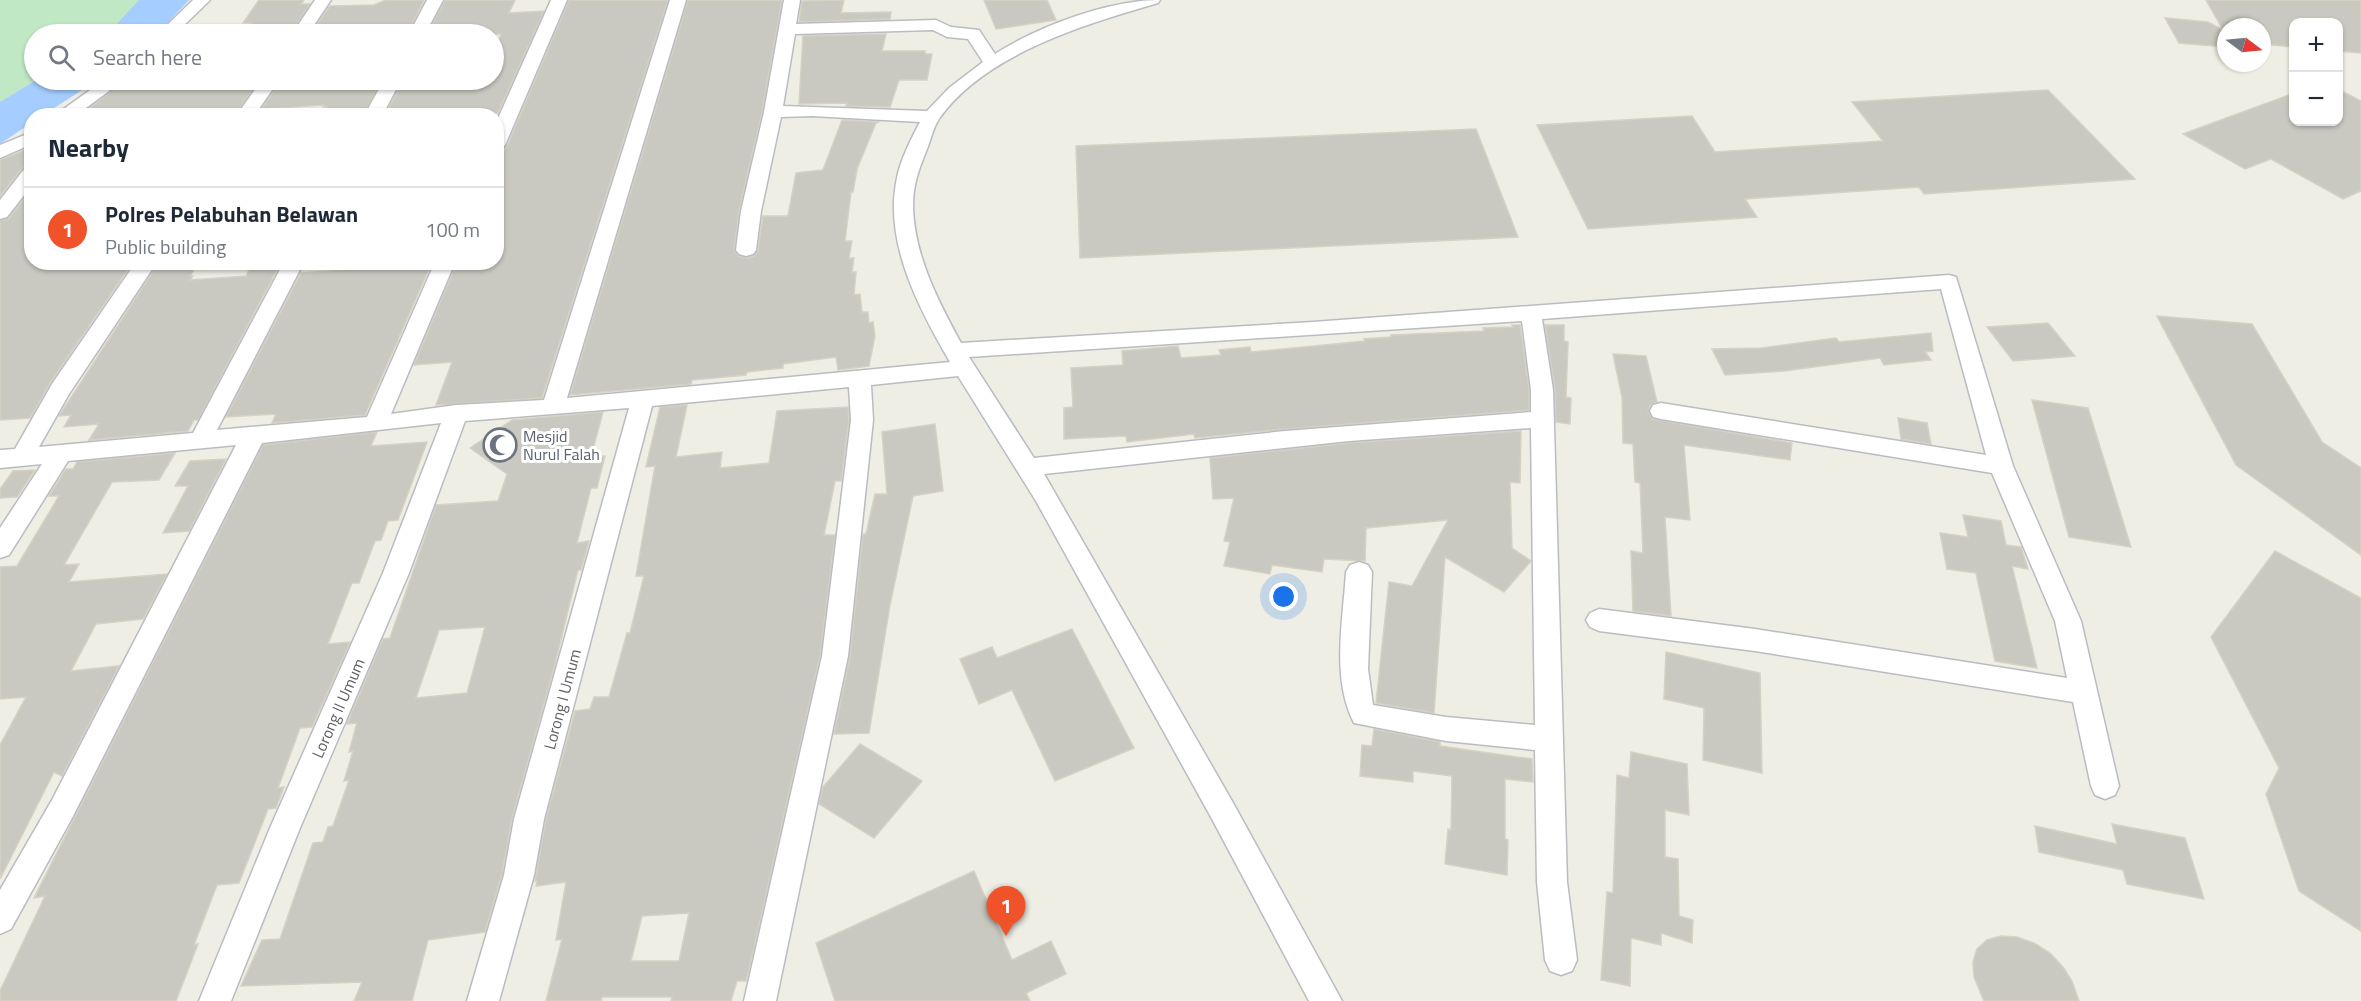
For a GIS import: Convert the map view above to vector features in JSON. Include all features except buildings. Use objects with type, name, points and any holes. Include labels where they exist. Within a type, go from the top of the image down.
[{"type":"street","points":[[177,24],[202,0]]},
{"type":"street","points":[[307,24],[323,0]]},
{"type":"street","points":[[422,24],[435,0]]},
{"type":"street","points":[[504,126],[559,0]]},
{"type":"street","points":[[554,407],[678,0]]},
{"type":"street","points":[[746,250],[751,211],[773,112],[792,0]]},
{"type":"street","points":[[1152,0],[1092,16],[1025,44],[992,62],[975,75],[931,117],[906,177],[905,231],[926,294],[961,359],[1028,467],[1194,760],[1326,1001]]},
{"type":"street","points":[[787,29],[936,25],[947,32],[973,34],[992,62]]},
{"type":"street","points":[[75,108],[101,90]]},
{"type":"street","points":[[251,108],[263,90]]},
{"type":"street","points":[[377,108],[387,90]]},
{"type":"street","points":[[773,112],[812,111],[931,117]]},
{"type":"street","points":[[0,152],[24,141]]},
{"type":"street","points":[[0,213],[24,182]]},
{"type":"street","points":[[11,458],[142,270]]},
{"type":"street","points":[[201,440],[290,270]]},
{"type":"street","points":[[375,424],[442,270]]},
{"type":"street","points":[[11,458],[375,424],[456,413],[554,407],[860,378],[961,359],[1324,328],[1949,282],[2001,466],[2068,621],[2105,786]]},
{"type":"street","points":[[1531,313],[1542,390],[1552,882],[1561,960]]},
{"type":"street","points":[[760,1001],[835,657],[862,420],[860,378]]},
{"type":"street","name":"Lorong I Umum","points":[[483,1001],[519,875],[529,819],[643,397]]},
{"type":"street","points":[[1661,411],[2001,466]]},
{"type":"street","name":"Lorong II Umum","points":[[215,1001],[285,828],[396,573],[456,413]]},
{"type":"street","points":[[1028,467],[1236,442],[1283,440],[1422,425],[1542,419]]},
{"type":"street","points":[[0,919],[62,809],[246,448],[256,434]]},
{"type":"street","points":[[0,549],[61,453]]},
{"type":"street","points":[[1359,572],[1354,667],[1356,702],[1364,715],[1446,729],[1550,739]]},
{"type":"street","points":[[1599,620],[1755,640],[2083,692]]},
{"type":"green space","points":[[0,0],[139,0],[116,24],[24,24],[24,87],[0,102]]},
{"type":"water","points":[[139,0],[189,0],[166,24],[116,24]]},
{"type":"water","points":[[24,87],[24,90],[82,90],[54,108],[24,108],[24,128],[0,144],[0,102]]},
{"type":"place","name":"Mesjid Nurul Falah","points":[[500,445]]},
{"type":"place","name":"Polres Pelabuhan Belawan","points":[[1006,936]]}]
